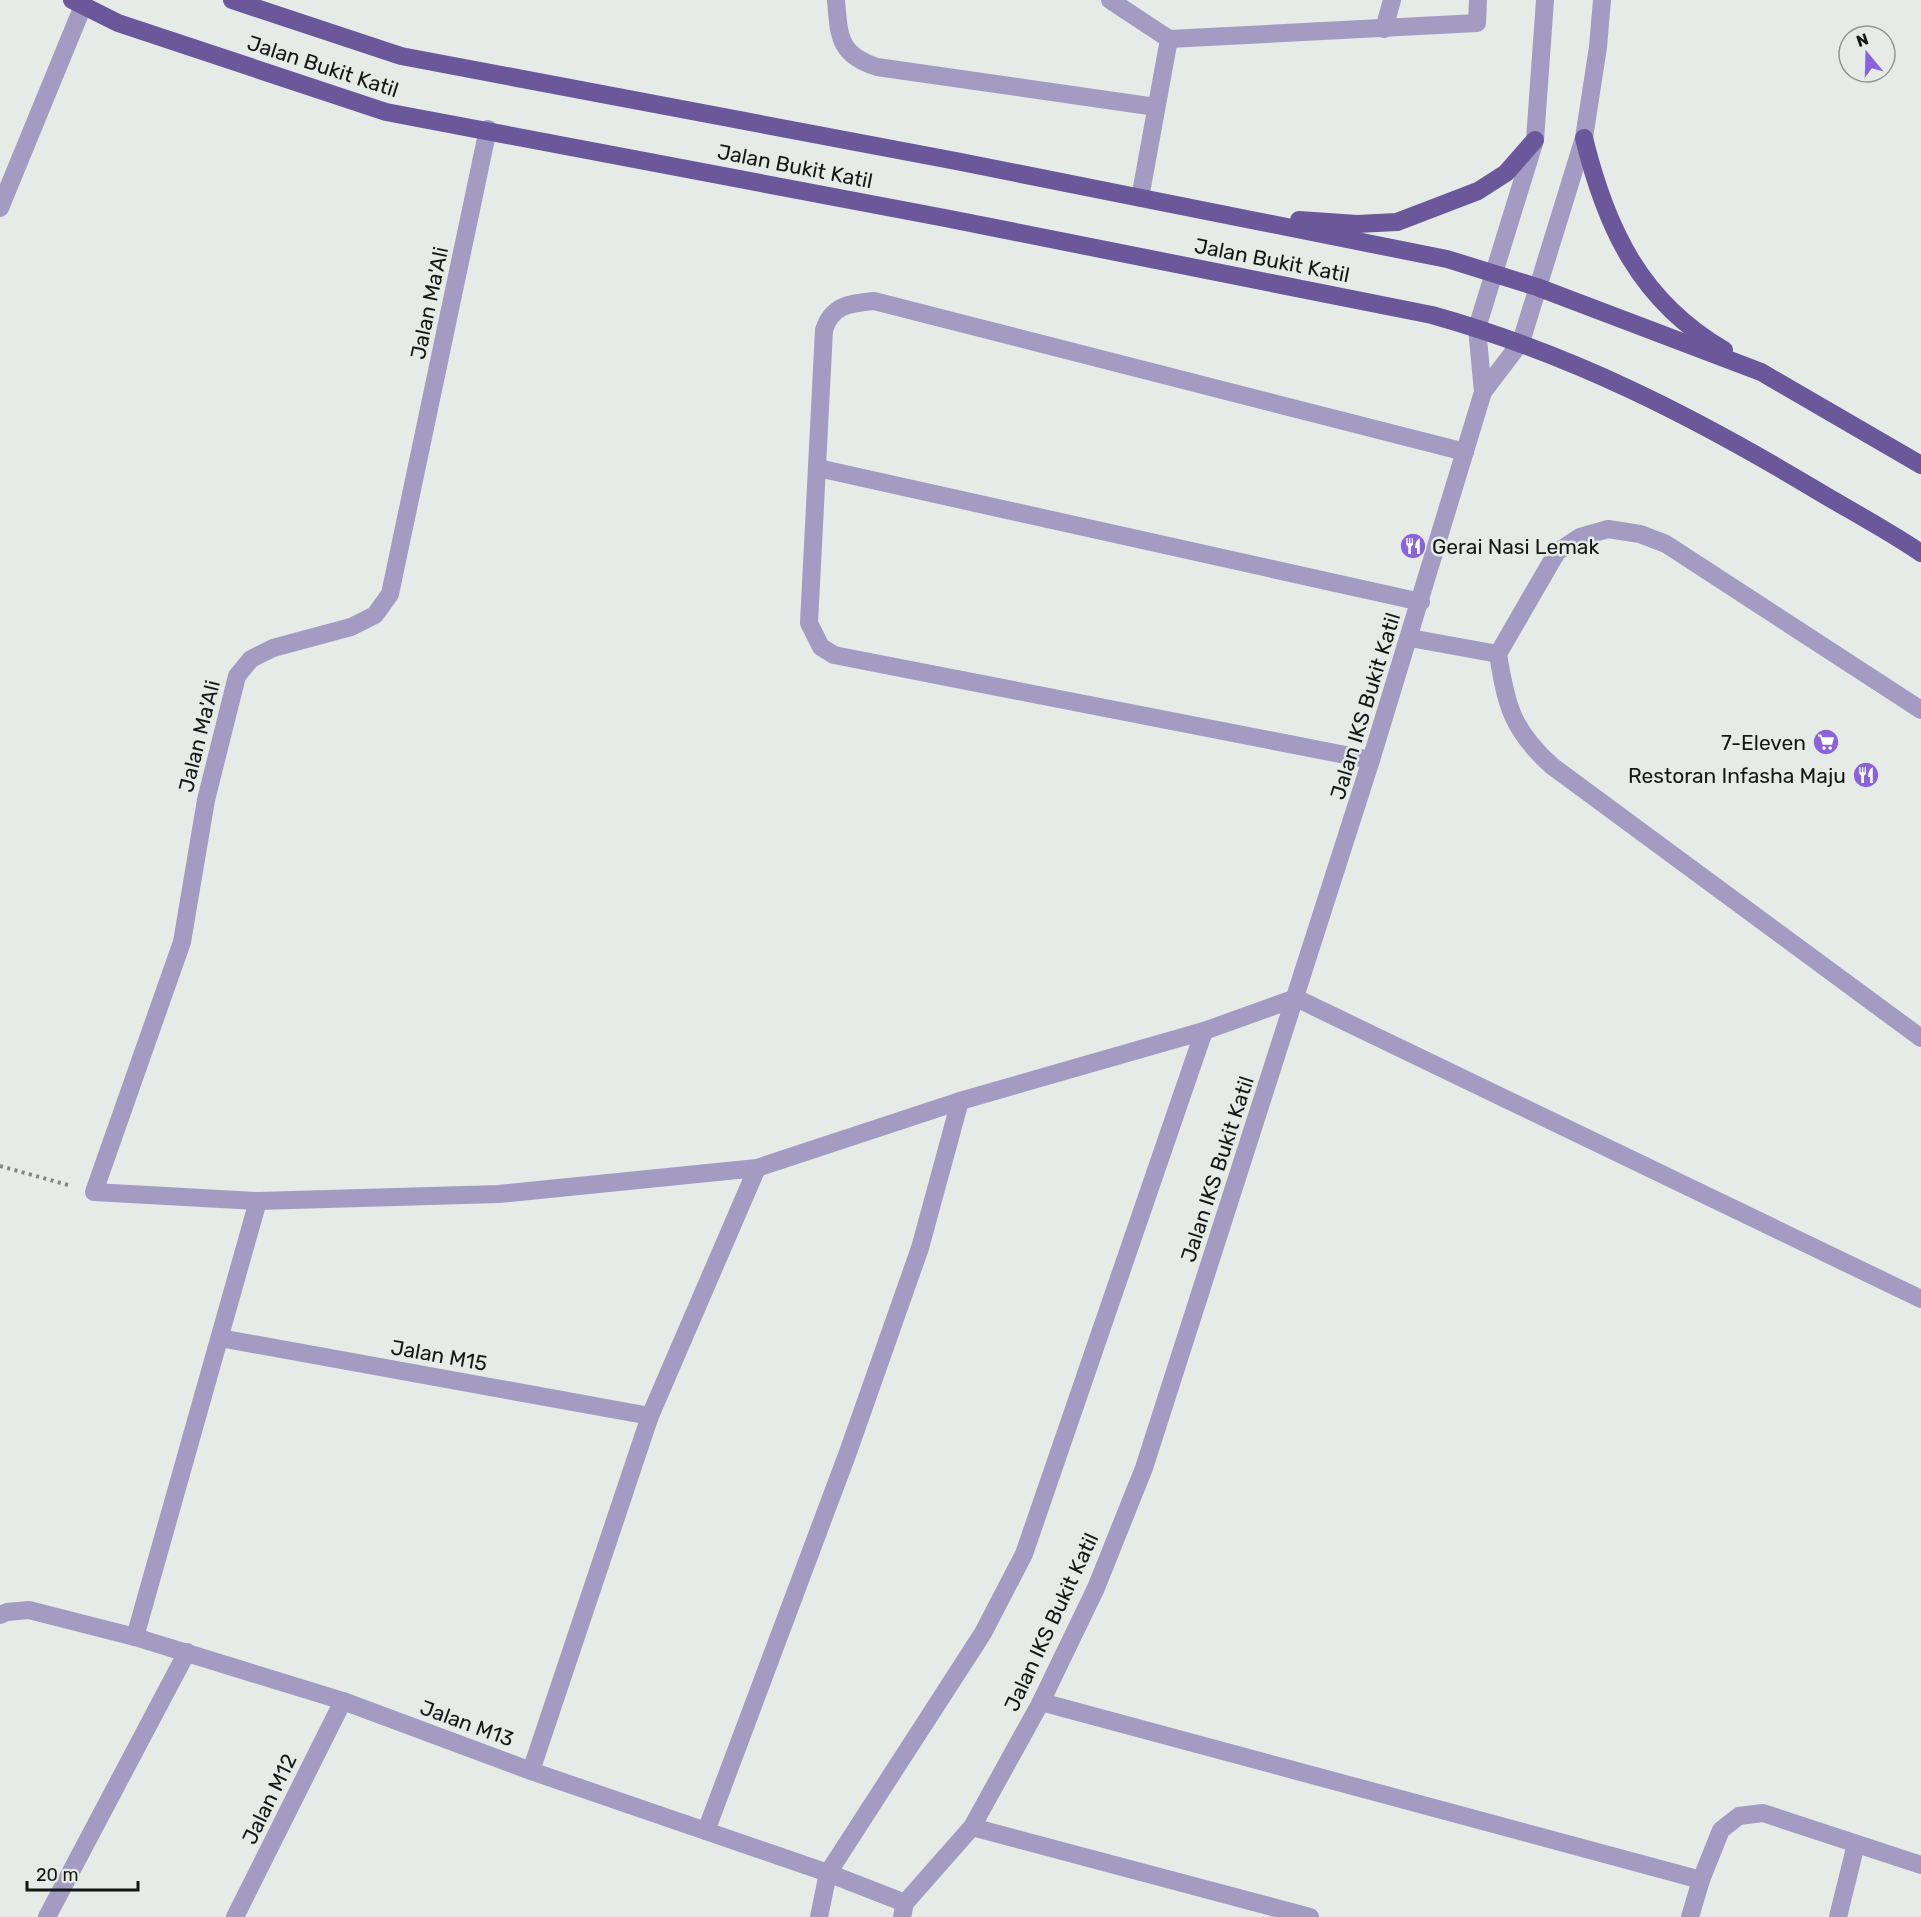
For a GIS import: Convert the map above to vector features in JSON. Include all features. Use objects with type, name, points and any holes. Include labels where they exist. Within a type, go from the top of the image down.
[{"type":"main road","name":"Jalan Bukit Katil","points":[[232,0],[401,56],[1447,259],[1537,287],[1761,372]]},
{"type":"main road","name":"Jalan Bukit Katil","points":[[77,3],[118,23],[386,112],[488,129],[1398,308],[1477,328],[1588,368],[1725,435],[1921,553]]},
{"type":"main road","points":[[1584,138],[1594,180],[1607,218],[1628,257],[1652,290],[1683,321],[1716,345],[1921,465]]},
{"type":"main road","points":[[1229,216],[1357,224],[1397,222],[1478,191],[1506,173],[1535,140]]},
{"type":"street","points":[[836,0],[844,46],[857,61],[877,67],[1156,106]]},
{"type":"street","points":[[1110,0],[1168,39],[1477,23],[1478,0]]},
{"type":"street","points":[[1384,29],[1392,0]]},
{"type":"street","points":[[1483,392],[1477,328],[1492,273],[1535,140],[1545,0]]},
{"type":"street","points":[[1483,392],[1521,342],[1584,138],[1598,47],[1602,0]]},
{"type":"street","points":[[0,208],[77,3]]},
{"type":"street","points":[[1140,198],[1168,39]]},
{"type":"street","name":"Jalan Ma'Ali","points":[[94,1192],[182,942],[206,800],[237,676],[251,659],[273,648],[351,627],[375,615],[390,594],[488,129]]},
{"type":"street","points":[[1371,760],[834,655],[821,647],[809,623],[824,330],[828,316],[840,308],[874,301],[1465,452]]},
{"type":"street","name":"Jalan IKS Bukit Katil","points":[[904,1910],[972,1827],[1041,1702],[1096,1588],[1144,1468],[1410,638],[1483,392]]},
{"type":"street","points":[[818,468],[1421,602]]},
{"type":"street","points":[[1921,710],[1666,544],[1640,534],[1608,529],[1580,537],[1557,552],[1498,654],[1503,687],[1512,718],[1528,745],[1552,766],[1921,1038]]},
{"type":"street","points":[[1410,638],[1498,654]]},
{"type":"street","points":[[94,1192],[258,1201],[499,1194],[757,1168],[960,1101],[1204,1030],[1296,998],[1921,1299]]},
{"type":"street","points":[[819,1917],[828,1872],[983,1633],[1024,1554],[1204,1030]]},
{"type":"street","points":[[706,1831],[847,1455],[916,1259],[960,1101]]},
{"type":"street","points":[[531,1771],[650,1416],[757,1168]]},
{"type":"street","points":[[135,1637],[258,1201]]},
{"type":"street","name":"Jalan M15","points":[[220,1338],[650,1416]]},
{"type":"street","name":"Jalan M13","points":[[4,1613],[29,1611],[135,1637],[343,1701],[531,1771],[828,1872],[904,1910]]},
{"type":"street","points":[[47,1917],[187,1652]]},
{"type":"street","name":"Jalan M12","points":[[235,1917],[343,1701]]},
{"type":"street","points":[[1041,1702],[1701,1880]]},
{"type":"street","points":[[1690,1917],[1701,1880],[1721,1830],[1739,1816],[1763,1813],[1921,1865]]},
{"type":"street","points":[[972,1827],[1310,1917]]},
{"type":"street","points":[[1838,1917],[1856,1844]]},
{"type":"path","points":[[0,1166],[94,1192]]},
{"type":"place","name":"Gerai Nasi Lemak","points":[[1413,546]]},
{"type":"place","name":"7-Eleven","points":[[1826,742]]},
{"type":"place","name":"Restoran Infasha Maju","points":[[1866,775]]}]
